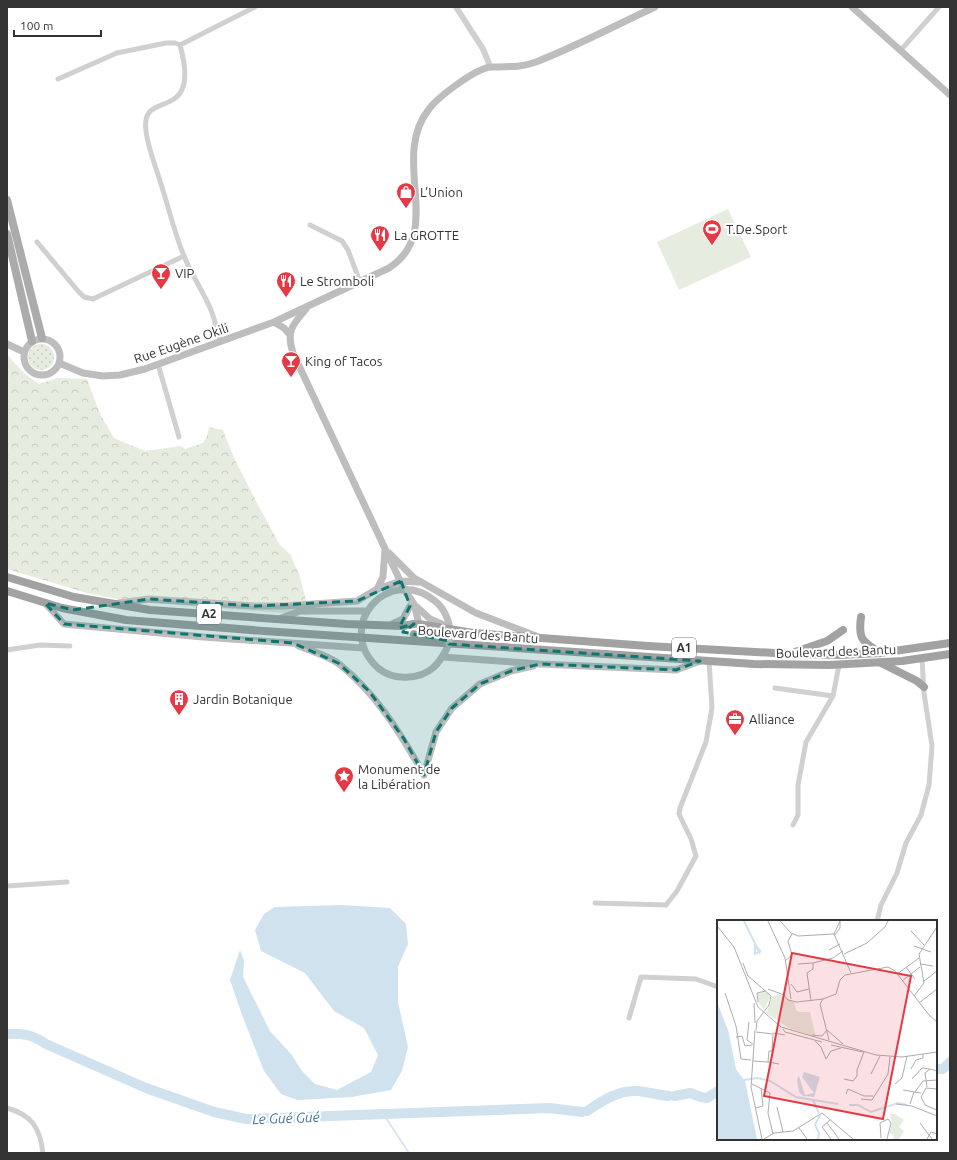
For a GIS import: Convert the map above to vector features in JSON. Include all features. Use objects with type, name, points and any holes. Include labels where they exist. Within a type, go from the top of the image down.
[{"type":"highway","name":"Boulevard des Bantu","points":[[7,577],[59,593],[112,604],[173,612],[277,620],[387,626],[416,624],[449,637],[542,650],[700,661],[808,666],[880,662],[950,654]]},
{"type":"highway","name":"Boulevard des Bantu","points":[[7,591],[45,603],[126,620],[313,634],[361,636],[436,643],[449,637],[473,633],[689,649],[839,655],[880,653],[950,643]]},
{"type":"highway","points":[[7,595],[20,599],[33,600]]},
{"type":"highway","points":[[861,617],[860,631],[862,638],[868,646],[880,653]]},
{"type":"highway","points":[[416,624],[411,628],[416,635]]},
{"type":"highway","points":[[792,654],[827,641],[843,630]]},
{"type":"highway","points":[[361,636],[406,637],[416,635],[443,640],[542,650]]},
{"type":"highway","points":[[880,662],[917,681],[924,688]]},
{"type":"main road","points":[[490,66],[514,68],[536,62],[655,7]]},
{"type":"main road","points":[[852,7],[950,94]]},
{"type":"main road","name":"Rue Eugène Okili","points":[[59,363],[83,373],[102,376],[132,372],[221,342],[308,308],[400,261],[411,245],[414,236],[416,216],[412,169],[414,146],[419,127],[429,110],[448,91],[490,66]]},
{"type":"main road","points":[[7,200],[42,338]]},
{"type":"main road","points":[[7,234],[32,341]]},
{"type":"main road","points":[[308,308],[293,324],[290,335],[291,348],[412,605],[416,624]]},
{"type":"main road","points":[[274,322],[284,328],[290,335]]},
{"type":"main road","points":[[42,338],[48,339],[57,346],[60,358],[56,368],[47,374],[36,374],[31,372],[24,363],[24,352],[32,341],[42,338]]},
{"type":"main road","points":[[7,344],[24,352]]},
{"type":"main road","points":[[385,548],[414,578],[421,582],[476,613],[544,638]]},
{"type":"main road","points":[[377,590],[383,577],[385,548]]},
{"type":"main road","points":[[112,604],[149,599],[256,606],[284,606],[357,600],[377,590],[401,582],[421,582]]},
{"type":"main road","points":[[397,589],[406,592],[412,589],[427,594],[439,604],[446,616],[449,637],[443,657],[433,668],[421,675],[407,678],[393,676],[380,670],[370,660],[363,648],[361,636],[362,624],[371,604],[383,595],[397,589]]},
{"type":"main road","points":[[45,603],[64,624],[203,637],[363,648]]},
{"type":"main road","points":[[387,626],[403,619],[412,605]]},
{"type":"main road","points":[[412,605],[434,622],[473,633]]},
{"type":"main road","points":[[277,620],[300,611],[367,611]]},
{"type":"main road","points":[[293,643],[338,663],[369,691],[404,739],[424,775],[436,732],[452,708],[480,684],[511,671],[540,664]]},
{"type":"main road","points":[[443,657],[540,664],[676,670],[700,661]]},
{"type":"street","points":[[58,79],[117,53],[166,43],[180,45],[255,7]]},
{"type":"street","points":[[456,7],[483,49],[490,66]]},
{"type":"street","points":[[900,51],[939,7]]},
{"type":"street","points":[[180,45],[184,66],[184,85],[181,92],[175,99],[155,107],[149,112],[146,120],[151,154],[184,256],[211,310],[221,342]]},
{"type":"street","points":[[310,225],[342,241],[348,250],[360,282]]},
{"type":"street","points":[[37,242],[78,292],[84,297],[92,299],[184,256]]},
{"type":"street","points":[[158,364],[179,437]]},
{"type":"street","points":[[7,650],[40,645],[70,646]]},
{"type":"street","points":[[877,920],[884,899],[897,873],[906,844],[921,815],[926,799],[932,746],[924,688],[922,658]]},
{"type":"street","points":[[595,903],[666,905],[694,861],[696,856],[694,847],[679,814],[706,742],[712,708],[709,661]]},
{"type":"street","points":[[793,825],[798,815],[798,785],[806,742],[833,696],[839,664]]},
{"type":"street","points":[[775,688],[833,696]]},
{"type":"street","points":[[7,886],[67,882]]},
{"type":"street","points":[[629,1018],[641,977],[696,979],[717,987]]},
{"type":"street","points":[[7,1108],[25,1115],[31,1120],[38,1132],[43,1153]]},
{"type":"highlighted area","points":[[401,581],[410,606],[399,628],[414,624],[403,632],[449,641],[449,644],[700,661],[676,670],[540,664],[511,671],[480,684],[452,708],[436,732],[424,775],[404,739],[369,691],[338,663],[293,643],[64,624],[45,603],[73,610],[149,599],[255,606],[357,601]]},
{"type":"green space","points":[[728,209],[751,257],[679,290],[657,242]]},
{"type":"green space","points":[[41,344],[50,348],[54,357],[50,366],[41,370],[32,366],[28,357],[32,348]]},
{"type":"green space","points":[[7,355],[25,374],[39,384],[57,378],[87,379],[100,414],[114,438],[145,451],[181,446],[185,449],[203,443],[207,436],[209,427],[223,430],[235,460],[258,505],[280,545],[290,554],[299,574],[310,615],[126,601],[87,593],[7,569]]},
{"type":"water","points":[[341,905],[390,908],[406,924],[408,944],[398,967],[398,1002],[408,1047],[402,1071],[391,1090],[352,1097],[297,1100],[281,1094],[264,1071],[230,980],[240,950],[244,961],[243,977],[270,1031],[291,1054],[302,1071],[315,1084],[337,1090],[371,1072],[378,1055],[364,1028],[334,1011],[305,973],[261,951],[255,930],[264,914],[275,907]]},
{"type":"waterway","name":"Le Gué Gué","points":[[7,1034],[23,1034],[37,1038],[46,1044],[146,1088],[214,1112],[246,1119],[550,1108],[582,1112]]},
{"type":"waterway","name":"Le Gué Gué","points":[[937,1069],[943,1069],[950,1062]]},
{"type":"waterway","name":"Le Gué Gué","points":[[587,1111],[604,1100],[623,1092],[637,1091],[669,1096]]},
{"type":"waterway","name":"Le Gué Gué","points":[[675,1096],[690,1093],[707,1098],[717,1092]]},
{"type":"waterway","points":[[384,1115],[409,1153]]},
{"type":"place","name":"L’Union","points":[[406,209]]},
{"type":"place","name":"T.De.Sport","points":[[712,246]]},
{"type":"place","name":"La GROTTE","points":[[380,252]]},
{"type":"place","name":"VIP","points":[[161,290]]},
{"type":"place","name":"Le Stromboli","points":[[286,298]]},
{"type":"place","name":"King of Tacos","points":[[291,378]]},
{"type":"place","name":"Jardin Botanique","points":[[179,716]]},
{"type":"place","name":"Alliance","points":[[735,736]]},
{"type":"place","name":"Monument de la Libération","points":[[344,793]]}]
